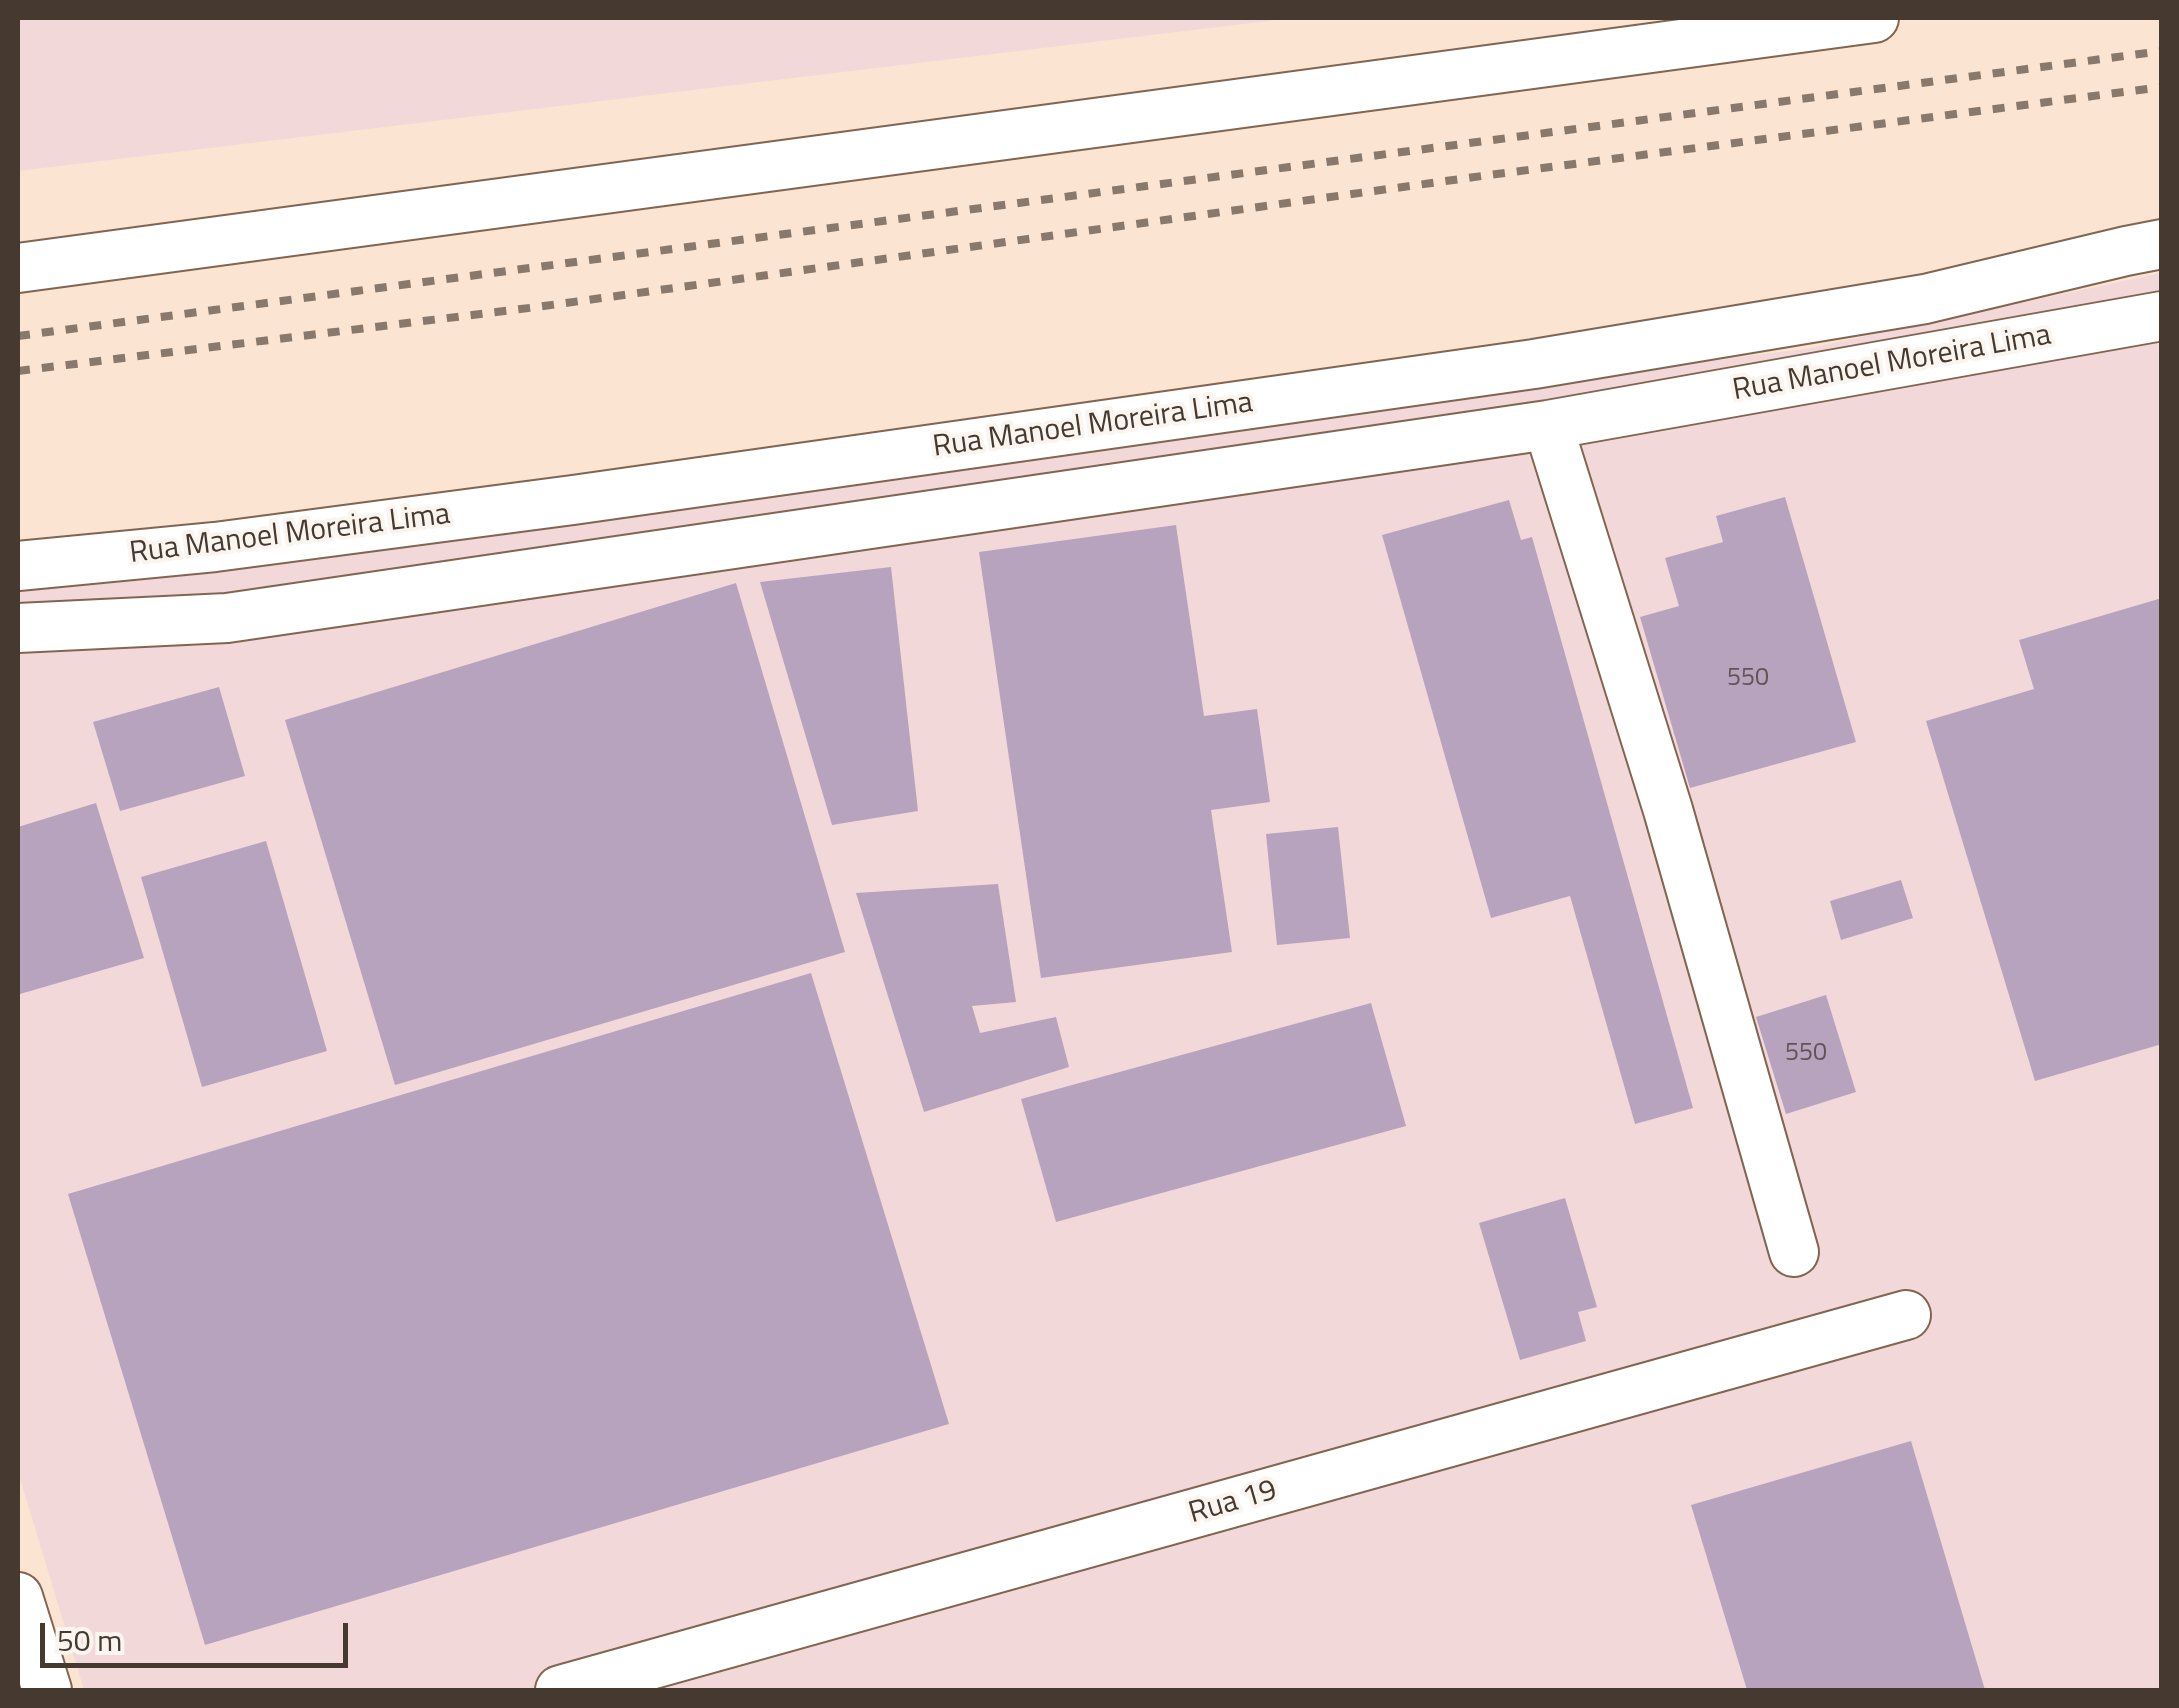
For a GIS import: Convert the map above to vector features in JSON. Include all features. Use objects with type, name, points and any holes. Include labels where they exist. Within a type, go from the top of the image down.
[{"type":"street","points":[[18,268],[1874,18]]},
{"type":"street","name":"Rua Manoel Moreira Lima","points":[[18,566],[215,547],[573,500],[1534,364],[1925,299],[2162,244]]},
{"type":"street","name":"Rua Manoel Moreira Lima","points":[[18,628],[227,618],[1548,425],[2162,316]]},
{"type":"street","points":[[1548,425],[1668,810],[1794,1252]]},
{"type":"street","points":[[215,547],[227,618]]},
{"type":"street","name":"Rua 19","points":[[560,1690],[1906,1316]]},
{"type":"street","points":[[18,1597],[47,1690]]},
{"type":"shaded area","points":[[18,18],[1293,18],[18,171]]},
{"type":"shaded area","points":[[2161,273],[2161,1690],[84,1690],[18,1472],[18,581],[1810,348]]},
{"type":"building","points":[[1785,497],[1856,742],[1690,788],[1640,617],[1679,606],[1665,558],[1723,542],[1716,516]]},
{"type":"building","points":[[1509,500],[1521,540],[1532,537],[1693,1108],[1635,1124],[1570,896],[1491,918],[1382,535]]},
{"type":"building","points":[[1176,525],[1204,716],[1257,709],[1270,802],[1211,810],[1232,952],[1041,978],[979,552]]},
{"type":"building","points":[[891,567],[918,811],[832,825],[760,582]]},
{"type":"building","points":[[736,583],[845,952],[395,1085],[285,720]]},
{"type":"building","points":[[2162,598],[2162,1044],[2035,1081],[1926,721],[2034,689],[2019,640]]},
{"type":"building","points":[[219,687],[245,776],[120,811],[93,722]]},
{"type":"building","points":[[96,803],[144,958],[20,994],[18,827]]},
{"type":"building","points":[[1338,827],[1350,938],[1277,945],[1266,834]]},
{"type":"building","points":[[266,841],[327,1051],[202,1087],[141,877]]},
{"type":"building","points":[[1901,880],[1913,918],[1841,940],[1830,901]]},
{"type":"building","points":[[998,884],[1016,1002],[972,1006],[980,1033],[1056,1017],[1069,1067],[924,1112],[856,893]]},
{"type":"building","points":[[811,973],[949,1424],[205,1645],[68,1194]]},
{"type":"building","points":[[1826,995],[1856,1092],[1786,1114],[1756,1017]]},
{"type":"building","points":[[1371,1003],[1406,1126],[1056,1222],[1021,1099]]},
{"type":"building","points":[[1565,1198],[1597,1307],[1578,1312],[1586,1341],[1520,1360],[1479,1223]]},
{"type":"building","points":[[1911,1441],[1985,1690],[1747,1690],[1691,1505]]},
{"type":"railway","points":[[18,336],[2162,51]]},
{"type":"railway","points":[[18,371],[537,307],[1482,176],[2162,87]]}]
